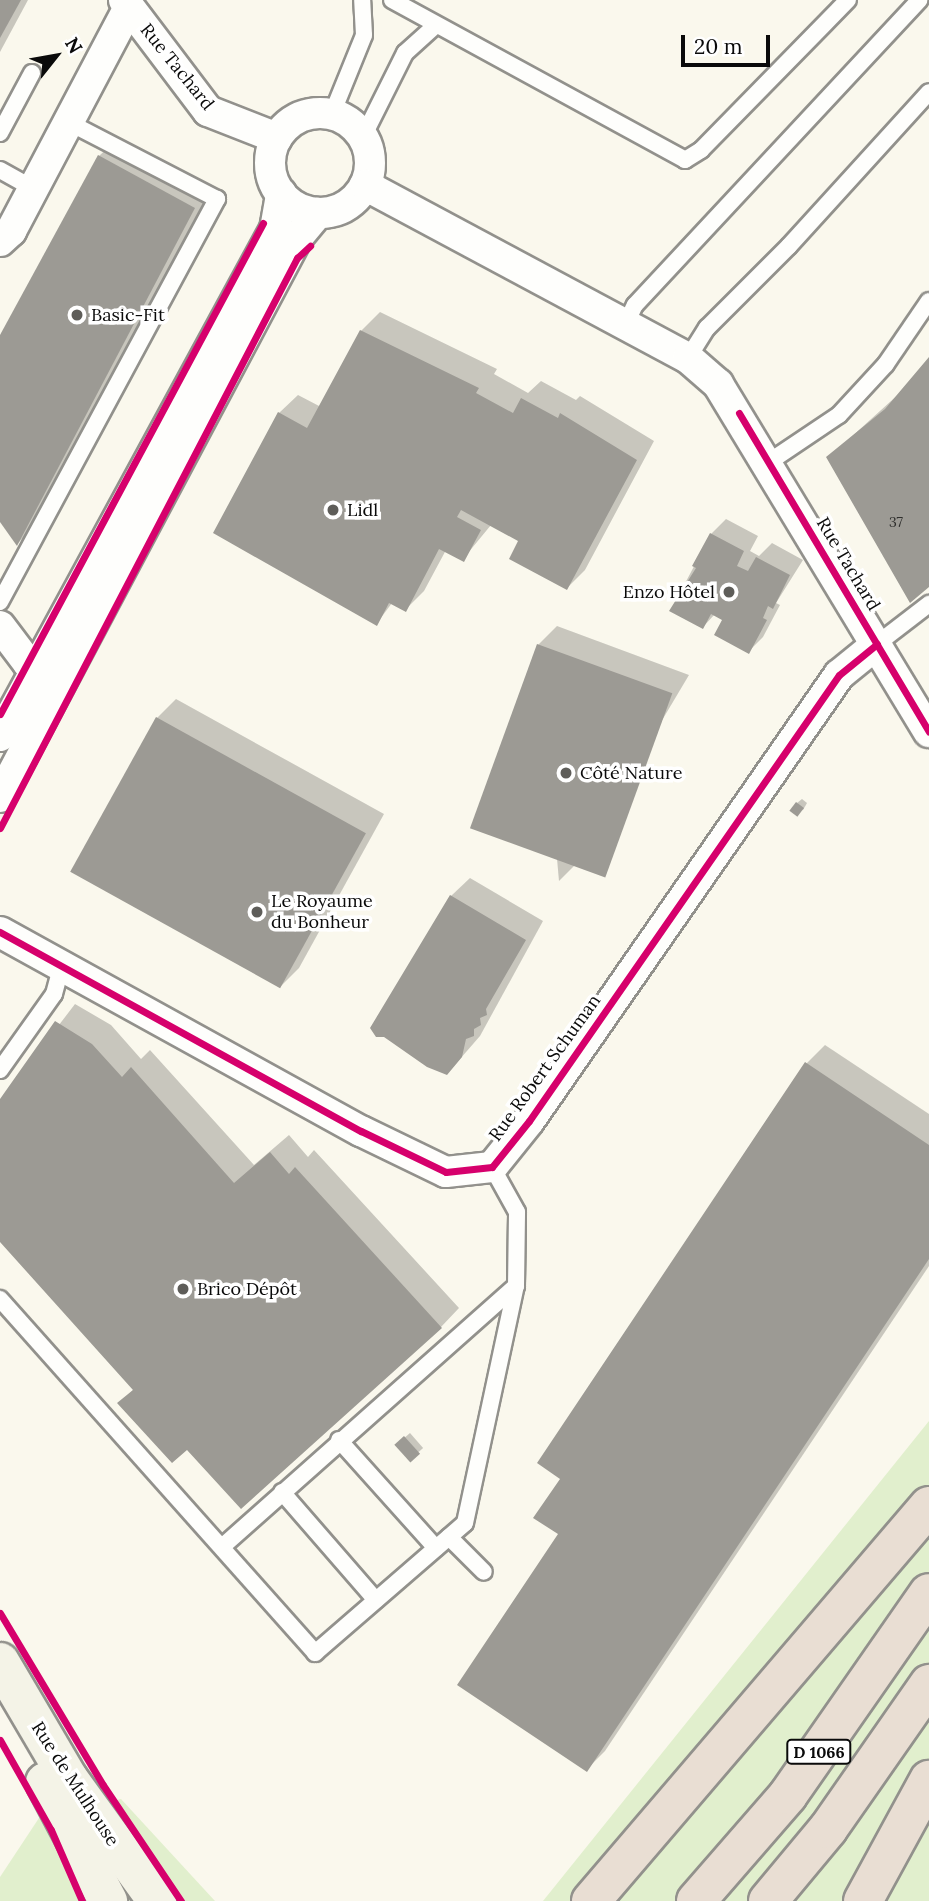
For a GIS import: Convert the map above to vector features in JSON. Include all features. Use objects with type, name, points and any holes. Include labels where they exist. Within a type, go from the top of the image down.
[{"type":"highway","points":[[591,1901],[929,1506]]},
{"type":"highway","name":"D 1066","points":[[696,1901],[788,1795],[929,1593]]},
{"type":"highway","name":"D 1066","points":[[768,1901],[828,1829],[929,1685]]},
{"type":"highway","points":[[863,1901],[929,1780]]},
{"type":"main road","name":"Rue de Mulhouse","points":[[0,1662],[68,1778],[157,1901]]},
{"type":"main road","name":"Rue de Mulhouse","points":[[0,1700],[108,1901]]},
{"type":"street","points":[[0,241],[11,231],[126,3]]},
{"type":"street","name":"Rue Tachard","points":[[126,3],[208,111],[277,138]]},
{"type":"street","points":[[0,797],[48,675],[275,229],[281,194],[271,166],[277,138],[300,117],[332,114],[355,127],[363,137],[370,169],[365,184],[346,205],[318,213],[304,210],[281,194]]},
{"type":"street","name":"Rue Tachard","points":[[365,184],[688,358],[718,384],[769,462],[929,732]]},
{"type":"street","points":[[0,736],[48,675],[298,238],[318,213]]},
{"type":"street","points":[[0,626],[48,675]]},
{"type":"street","name":"Rue Robert Schuman","points":[[0,932],[361,1131],[446,1172],[492,1167],[529,1121],[839,675],[877,644]]},
{"type":"lane","points":[[332,114],[364,35],[362,0]]},
{"type":"lane","points":[[392,0],[685,160],[701,150],[848,0]]},
{"type":"lane","points":[[625,326],[635,305],[919,0]]},
{"type":"lane","points":[[363,137],[405,53],[436,25]]},
{"type":"lane","points":[[0,133],[32,73]]},
{"type":"lane","points":[[688,358],[707,328],[789,246],[929,92]]},
{"type":"lane","points":[[0,602],[217,199],[68,122]]},
{"type":"lane","points":[[0,170],[33,188]]},
{"type":"lane","points":[[769,462],[839,415],[886,364],[929,302]]},
{"type":"lane","points":[[877,644],[929,604]]},
{"type":"lane","points":[[0,1069],[54,994],[62,964]]},
{"type":"lane","points":[[0,1299],[223,1546],[315,1653],[465,1523],[516,1286],[517,1212],[492,1167]]},
{"type":"lane","points":[[223,1546],[339,1440],[516,1286]]},
{"type":"lane","points":[[339,1440],[436,1548]]},
{"type":"lane","points":[[282,1492],[376,1600]]},
{"type":"lane","points":[[449,1536],[484,1572]]},
{"type":"green space","points":[[929,1421],[929,1901],[543,1901]]},
{"type":"green space","points":[[121,1799],[215,1901],[0,1901],[0,1877],[39,1818]]},
{"type":"building","points":[[0,0],[21,0],[0,38]]},
{"type":"building","points":[[98,155],[195,208],[17,546],[0,522],[0,335]]},
{"type":"building","points":[[360,330],[479,388],[476,393],[513,413],[521,398],[558,418],[560,413],[637,460],[567,590],[509,559],[518,541],[461,510],[457,517],[481,530],[464,562],[439,549],[406,612],[389,603],[377,626],[213,533],[278,412],[307,428]]},
{"type":"building","points":[[929,357],[929,587],[910,603],[826,457],[885,409]]},
{"type":"building","points":[[710,533],[744,551],[737,566],[748,571],[756,557],[790,575],[773,609],[768,606],[763,618],[767,620],[749,654],[714,635],[722,620],[711,614],[703,629],[669,611],[696,568],[692,566]]},
{"type":"building","points":[[537,644],[672,693],[605,877],[470,828]]},
{"type":"building","points":[[156,717],[366,833],[280,988],[70,872]]},
{"type":"building","points":[[796,802],[804,808],[797,817],[789,811]]},
{"type":"building","points":[[450,895],[526,940],[486,1009],[487,1015],[480,1018],[481,1025],[474,1029],[474,1036],[466,1039],[462,1057],[447,1075],[427,1067],[384,1037],[376,1037],[370,1028]]},
{"type":"building","points":[[55,1021],[92,1044],[122,1077],[131,1067],[234,1183],[270,1152],[289,1174],[295,1167],[442,1328],[241,1509],[187,1450],[172,1463],[117,1403],[133,1390],[0,1242],[0,1099]]},
{"type":"building","points":[[805,1062],[929,1145],[929,1259],[587,1772],[457,1685],[558,1534],[533,1518],[560,1479],[537,1463]]},
{"type":"building","points":[[404,1436],[420,1454],[410,1463],[394,1445]]},
{"type":"cycle path","points":[[0,714],[263,223]]},
{"type":"cycle path","points":[[0,828],[297,258],[310,246]]},
{"type":"cycle path","points":[[739,413],[929,732]]},
{"type":"cycle path","points":[[0,932],[361,1131],[446,1172],[492,1167],[529,1121],[839,675],[877,644]]},
{"type":"cycle path","points":[[0,1613],[103,1785],[181,1901]]},
{"type":"cycle path","points":[[0,1740],[51,1830],[82,1901]]},
{"type":"place","name":"Basic-Fit","points":[[77,315]]},
{"type":"place","name":"Lidl","points":[[333,510]]},
{"type":"place","name":"Enzo Hôtel","points":[[729,592]]},
{"type":"place","name":"Côté Nature","points":[[566,773]]},
{"type":"place","name":"Le Royaume du Bonheur","points":[[257,912]]},
{"type":"place","name":"Brico Dépôt","points":[[183,1289]]}]
